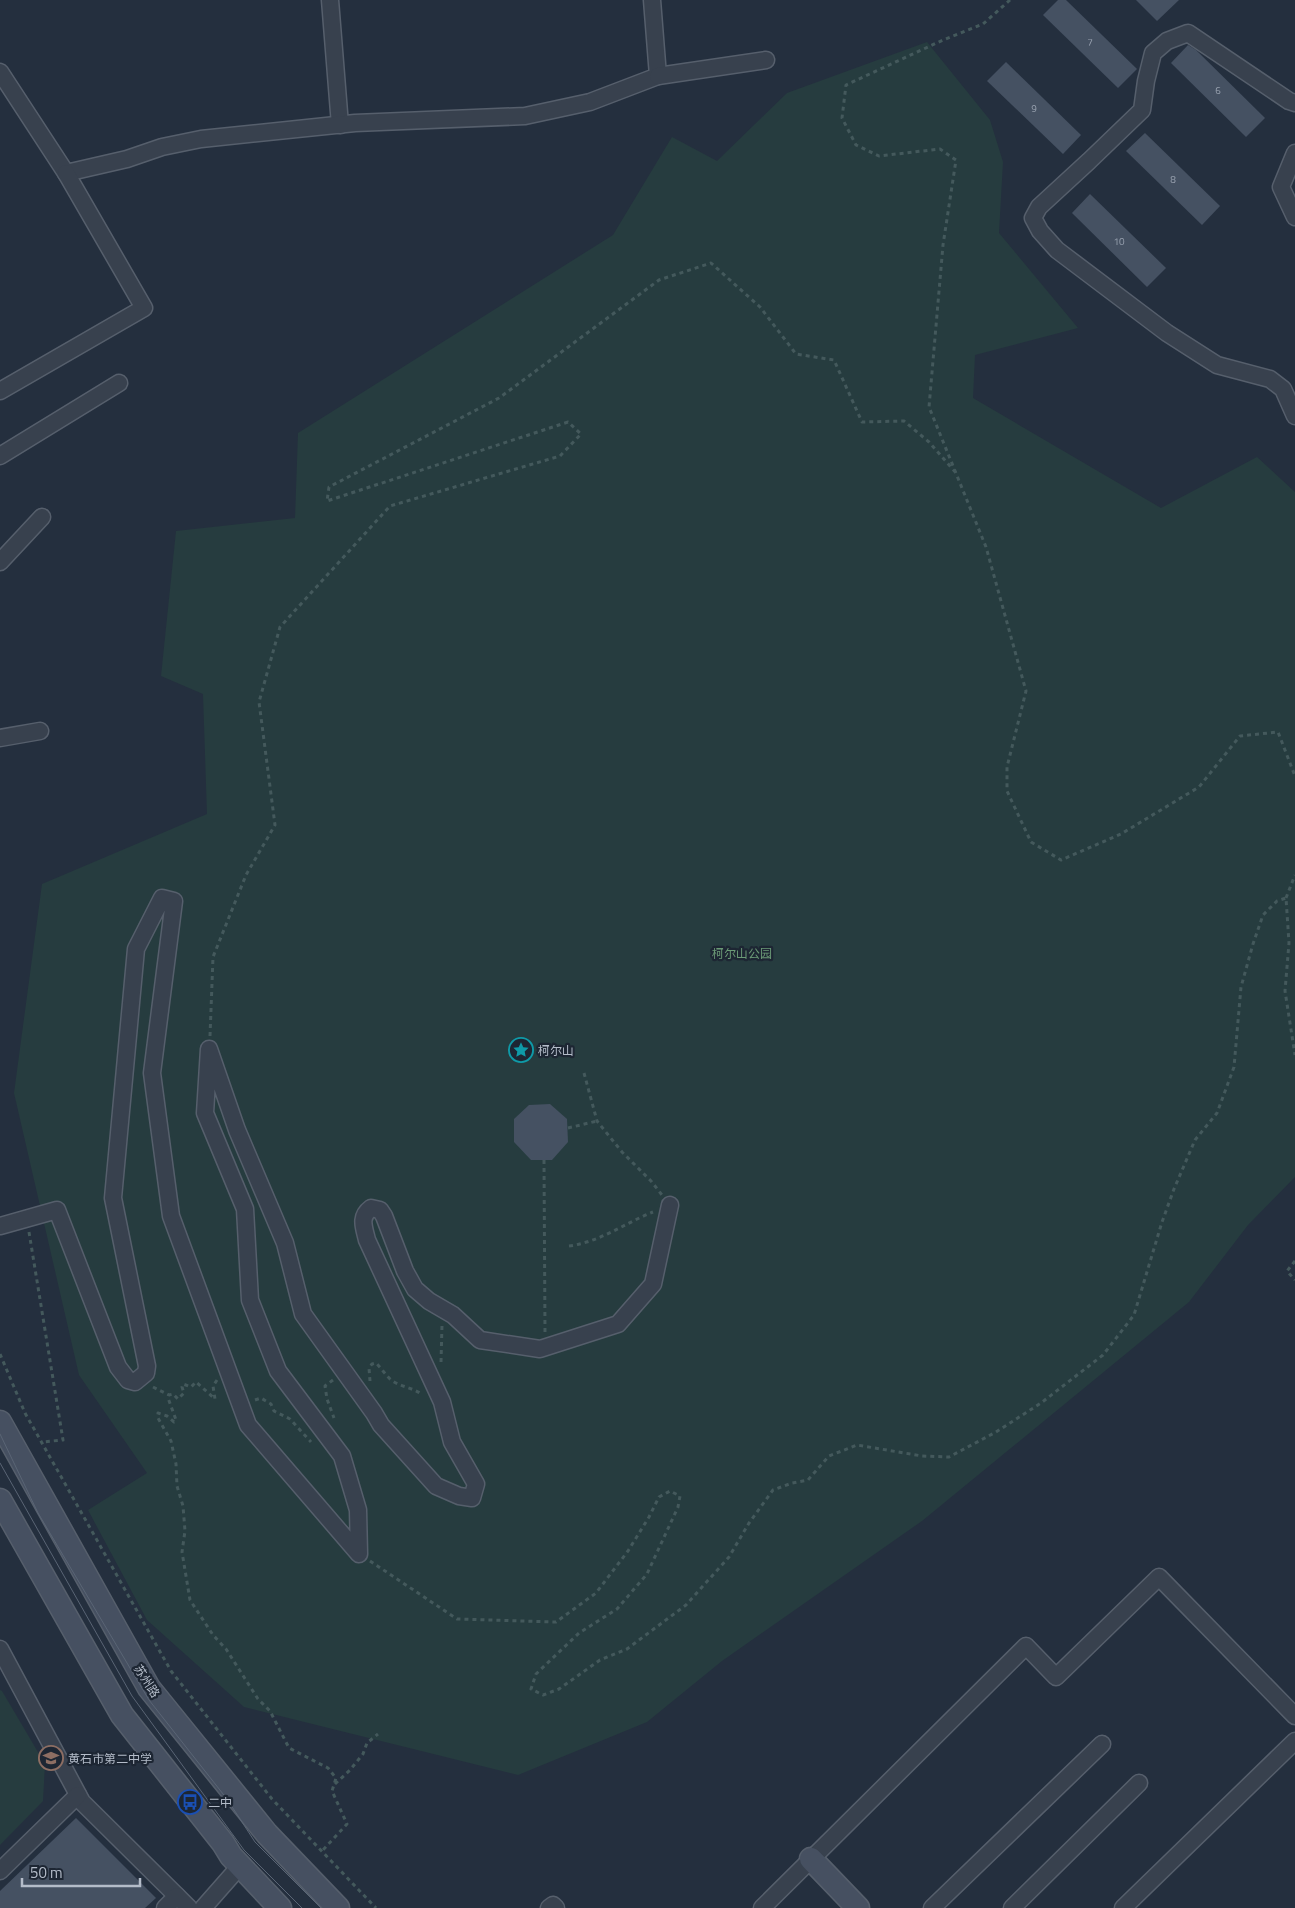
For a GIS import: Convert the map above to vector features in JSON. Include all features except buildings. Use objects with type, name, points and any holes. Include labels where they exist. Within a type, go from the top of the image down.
[{"type":"main road","name":"苏州路","points":[[0,1422],[149,1688],[267,1834],[338,1908]]},
{"type":"main road","points":[[3,1512],[122,1715],[240,1866],[280,1908]]},
{"type":"main road","points":[[811,1859],[858,1908]]},
{"type":"street","points":[[330,0],[340,125]]},
{"type":"street","points":[[652,0],[658,76]]},
{"type":"street","points":[[1295,103],[1289,101],[1188,34],[1167,41],[1153,53],[1146,81],[1142,110],[1038,207],[1032,218],[1040,231],[1057,250],[1161,328],[1217,365],[1270,379],[1284,389],[1295,416]]},
{"type":"street","points":[[66,174],[127,159],[162,147],[202,140],[340,125],[526,116],[590,102],[658,76],[766,60]]},
{"type":"street","points":[[0,72],[66,174],[144,308],[0,391]]},
{"type":"street","points":[[1295,153],[1281,187],[1295,217]]},
{"type":"street","points":[[0,456],[119,383]]},
{"type":"street","points":[[0,562],[42,517]]},
{"type":"street","points":[[0,738],[40,731]]},
{"type":"street","points":[[0,1226],[57,1210],[118,1367],[128,1380],[135,1382],[139,1380],[146,1373],[147,1366],[113,1198],[136,948],[162,898],[174,901],[152,1073],[171,1216],[248,1424],[359,1554]]},
{"type":"street","points":[[209,1049],[237,1130],[285,1243],[303,1314],[362,1385],[381,1425],[436,1486],[459,1496],[472,1498],[476,1484],[452,1442],[440,1398],[367,1240],[362,1220],[366,1212],[371,1208],[380,1210],[415,1289],[429,1301],[453,1315],[480,1340],[540,1349],[618,1324],[624,1318],[653,1284],[670,1205]]},
{"type":"street","points":[[209,1049],[205,1113],[245,1209],[250,1300],[278,1371],[342,1456],[358,1510],[359,1554]]},
{"type":"street","points":[[762,1908],[1026,1646],[1056,1677],[1159,1577],[1295,1716]]},
{"type":"street","points":[[0,1649],[82,1802],[171,1902],[189,1908]]},
{"type":"street","points":[[1123,1908],[1295,1741]]},
{"type":"street","points":[[932,1908],[1102,1744]]},
{"type":"street","points":[[1012,1908],[1139,1783]]},
{"type":"street","points":[[0,1871],[78,1794]]},
{"type":"street","points":[[203,1908],[240,1866]]},
{"type":"street","points":[[549,1908],[552,1904],[556,1908]]},
{"type":"path","points":[[1010,0],[983,24],[943,40],[846,85],[842,118],[856,145],[879,156],[940,149],[956,160],[943,245],[929,407],[986,547],[1026,692],[1007,767],[1007,791],[1031,842],[1061,860],[1121,834],[1199,787],[1240,736],[1278,732],[1295,776]]},
{"type":"path","points":[[209,1049],[213,957],[246,875],[275,824],[259,702],[280,627],[390,506],[560,456],[582,434],[568,422],[327,501],[329,487],[499,398],[659,280],[711,264],[760,307],[796,354],[834,360],[862,422],[904,421],[929,442],[956,473]]},
{"type":"path","points":[[1295,874],[1286,898],[1289,943],[1285,991],[1295,1054]]},
{"type":"path","points":[[359,1554],[457,1619],[556,1622],[596,1593],[628,1551],[649,1517],[658,1497],[670,1491],[680,1496],[678,1507],[647,1574],[617,1609],[580,1633],[536,1674],[531,1690],[543,1695],[559,1689],[600,1660],[627,1649],[686,1604],[730,1556],[749,1523],[772,1490],[808,1480],[829,1456],[857,1445],[922,1456],[949,1457],[996,1432],[1041,1403],[1103,1355],[1134,1315],[1174,1189],[1196,1140],[1218,1113],[1234,1067],[1241,987],[1252,944],[1263,915],[1277,901],[1286,898]]},
{"type":"path","points":[[569,1246],[597,1239],[635,1219],[670,1205],[597,1121],[584,1073]]},
{"type":"path","points":[[568,1128],[597,1121]]},
{"type":"path","points":[[544,1160],[545,1348]]},
{"type":"path","points":[[40,1215],[28,1234],[63,1440],[42,1442]]},
{"type":"path","points":[[1295,1261],[1287,1271],[1295,1280]]},
{"type":"path","points":[[333,1443],[336,1421],[327,1399],[325,1386],[335,1379],[342,1383],[362,1385],[369,1368],[372,1364],[376,1363],[389,1378],[403,1386],[410,1387],[431,1400],[440,1398],[442,1326],[453,1315]]},
{"type":"path","points":[[0,1354],[25,1413],[171,1670],[272,1799],[376,1908]]},
{"type":"path","points":[[318,1423],[313,1428],[314,1444],[309,1441],[290,1419],[274,1411],[270,1404],[262,1398],[248,1400],[232,1380],[220,1375],[213,1386],[215,1399],[196,1382],[191,1387],[183,1384],[184,1393],[181,1397],[178,1399],[173,1394],[169,1395],[168,1398],[176,1420],[174,1422],[167,1416],[158,1413],[158,1418],[171,1441],[176,1464],[177,1486],[183,1506],[185,1531],[182,1552],[190,1600],[213,1635],[226,1649],[258,1699],[270,1711],[289,1748],[328,1768],[336,1778],[332,1791],[347,1824],[322,1851]]},
{"type":"path","points":[[334,1784],[350,1770],[363,1754],[367,1743],[378,1734]]},
{"type":"green space","name":"柯尔山公园","points":[[927,42],[990,120],[1003,162],[999,233],[1078,328],[975,355],[973,398],[1161,508],[1257,457],[1295,492],[1295,1177],[1248,1225],[1189,1302],[922,1521],[722,1661],[647,1722],[518,1775],[244,1707],[147,1620],[88,1510],[147,1473],[79,1375],[14,1093],[42,884],[207,814],[203,694],[161,676],[176,531],[295,518],[298,433],[613,235],[672,137],[717,161],[787,93]]},
{"type":"green space","points":[[0,1690],[45,1764],[43,1801],[0,1845]]},
{"type":"tram line","points":[[0,1434],[38,1513],[149,1700],[227,1799],[255,1842],[321,1908]]},
{"type":"tram line","points":[[0,1463],[132,1696],[244,1850],[302,1908]]},
{"type":"place","name":"柯尔山","points":[[521,1050]]},
{"type":"place","name":"黄石市第二中学","points":[[51,1758]]},
{"type":"place","name":"二中","points":[[190,1802]]}]
